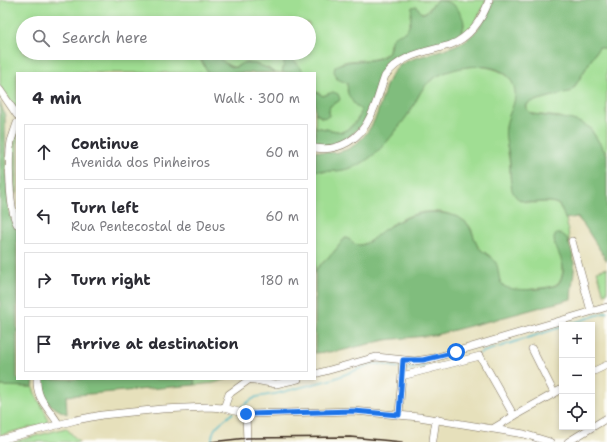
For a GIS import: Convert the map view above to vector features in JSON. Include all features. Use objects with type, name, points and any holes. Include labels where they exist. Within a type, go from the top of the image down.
[{"type":"street","points":[[316,148],[335,148],[353,138],[370,118],[385,76],[389,70],[396,64],[413,55],[450,45],[465,37],[481,18],[489,0]]},
{"type":"street","points":[[0,90],[16,114]]},
{"type":"street","points":[[16,127],[12,141],[10,162],[11,193],[16,222]]},
{"type":"street","points":[[572,241],[591,311]]},
{"type":"street","points":[[316,374],[376,357],[403,362],[434,358],[607,307]]},
{"type":"street","points":[[532,349],[554,394]]},
{"type":"street","points":[[402,374],[480,356],[514,416]]},
{"type":"street","points":[[399,415],[403,362]]},
{"type":"street","points":[[595,371],[607,365]]},
{"type":"street","points":[[37,380],[37,391],[40,398],[59,425]]},
{"type":"street","points":[[226,408],[229,394],[249,380]]},
{"type":"street","points":[[255,380],[276,384],[294,380]]},
{"type":"street","points":[[494,428],[559,391]]},
{"type":"street","points":[[1,439],[86,418],[128,412],[200,407],[226,408],[245,414],[354,411],[399,415],[494,428],[524,434],[550,442]]},
{"type":"street","points":[[245,414],[247,442]]},
{"type":"street","points":[[568,442],[607,418]]},
{"type":"street","points":[[433,440],[436,419]]},
{"type":"green space","points":[[0,0],[486,0],[471,27],[453,39],[445,42],[458,35],[464,28],[462,19],[455,6],[431,6],[426,12],[412,15],[407,30],[390,43],[389,51],[383,56],[370,60],[348,61],[335,67],[336,76],[340,80],[346,81],[348,86],[347,91],[361,110],[359,117],[354,123],[342,132],[316,127],[316,114],[322,118],[329,114],[330,105],[336,103],[330,93],[323,96],[316,92],[316,72],[303,72],[294,60],[316,60],[316,16],[16,16],[16,60],[201,60],[208,72],[16,72],[16,109],[0,87]]},
{"type":"green space","points":[[493,0],[607,0],[607,49],[599,47],[572,91],[531,102],[527,104],[526,107],[528,111],[533,114],[570,119],[584,124],[590,128],[607,155],[607,261],[584,225],[577,217],[565,219],[559,205],[548,202],[527,202],[516,197],[512,190],[506,132],[507,121],[514,100],[515,90],[507,75],[498,70],[473,66],[460,68],[437,76],[426,85],[409,113],[387,142],[370,158],[361,164],[340,171],[316,170],[316,151],[332,153],[348,149],[360,141],[369,130],[376,117],[390,77],[398,67],[411,60],[467,40],[477,30],[488,12]]},
{"type":"green space","points":[[436,1],[452,4],[456,7],[463,18],[463,27],[459,34],[441,43],[405,54],[391,62],[384,69],[378,81],[369,114],[360,127],[340,144],[316,146],[316,127],[342,132],[354,123],[361,113],[361,110],[354,104],[348,94],[347,83],[337,79],[334,71],[335,67],[348,62],[372,60],[385,56],[390,49],[392,38],[404,32],[409,27],[412,7],[417,6],[421,13],[426,13]]},
{"type":"green space","points":[[599,47],[607,49],[607,155],[590,128],[560,117],[533,114],[528,111],[527,108],[527,104],[531,102],[572,91]]},
{"type":"green space","points":[[202,60],[222,60],[232,67],[237,67],[243,63],[250,63],[265,67],[274,72],[208,72]]},
{"type":"green space","points":[[222,60],[285,60],[282,72],[274,72],[268,68],[255,64],[233,67]]},
{"type":"green space","points":[[285,60],[295,60],[303,72],[282,72]]},
{"type":"green space","points":[[475,66],[498,70],[509,78],[513,84],[515,100],[507,122],[506,133],[511,183],[515,194],[521,200],[535,203],[555,203],[560,207],[565,215],[570,245],[566,237],[554,241],[563,268],[560,281],[550,287],[527,290],[513,290],[505,287],[498,278],[491,258],[479,248],[468,224],[457,217],[437,212],[420,213],[405,218],[390,226],[364,244],[356,245],[349,239],[345,238],[333,253],[316,269],[316,170],[328,171],[351,168],[370,157],[387,142],[395,132],[411,110],[423,88],[429,82],[439,75],[463,67]]},
{"type":"green space","points":[[316,92],[323,96],[333,92],[338,94],[340,99],[330,106],[329,116],[325,118],[316,114]]},
{"type":"green space","points":[[0,102],[5,116],[6,172],[10,216],[16,228],[16,380],[34,380],[33,387],[0,386]]},
{"type":"green space","points":[[16,133],[16,193],[14,194],[12,151]]},
{"type":"green space","points":[[431,212],[442,213],[454,216],[464,221],[471,230],[478,247],[495,261],[502,284],[508,288],[514,289],[540,289],[558,284],[562,277],[563,268],[554,238],[556,234],[564,235],[571,251],[574,264],[571,299],[435,335],[385,340],[340,351],[316,353],[316,269],[333,253],[345,238],[356,245],[362,245],[369,242],[385,229],[401,220]]},
{"type":"green space","points":[[607,268],[607,293],[604,294],[597,271]]},
{"type":"green space","points":[[40,380],[194,380],[195,385],[66,396],[67,414],[55,408],[47,401],[42,392]]},
{"type":"green space","points":[[194,380],[224,380],[213,383],[195,385]]},
{"type":"green space","points":[[0,386],[33,387],[36,397],[46,413],[48,423],[0,435]]},
{"type":"green space","points":[[66,428],[79,442],[13,442]]},
{"type":"waterway","points":[[576,322],[607,312]]},
{"type":"waterway","points":[[480,353],[559,328]]},
{"type":"waterway","points":[[238,410],[256,397],[275,394],[333,379],[372,364],[400,368]]},
{"type":"waterway","points":[[404,369],[428,366]]},
{"type":"waterway","points":[[212,442],[215,428],[233,413]]},
{"type":"railway","points":[[211,442],[247,438],[350,437],[402,442]]},
{"type":"route","points":[[246,414],[354,411],[399,415],[403,360],[423,360],[456,352]]}]
